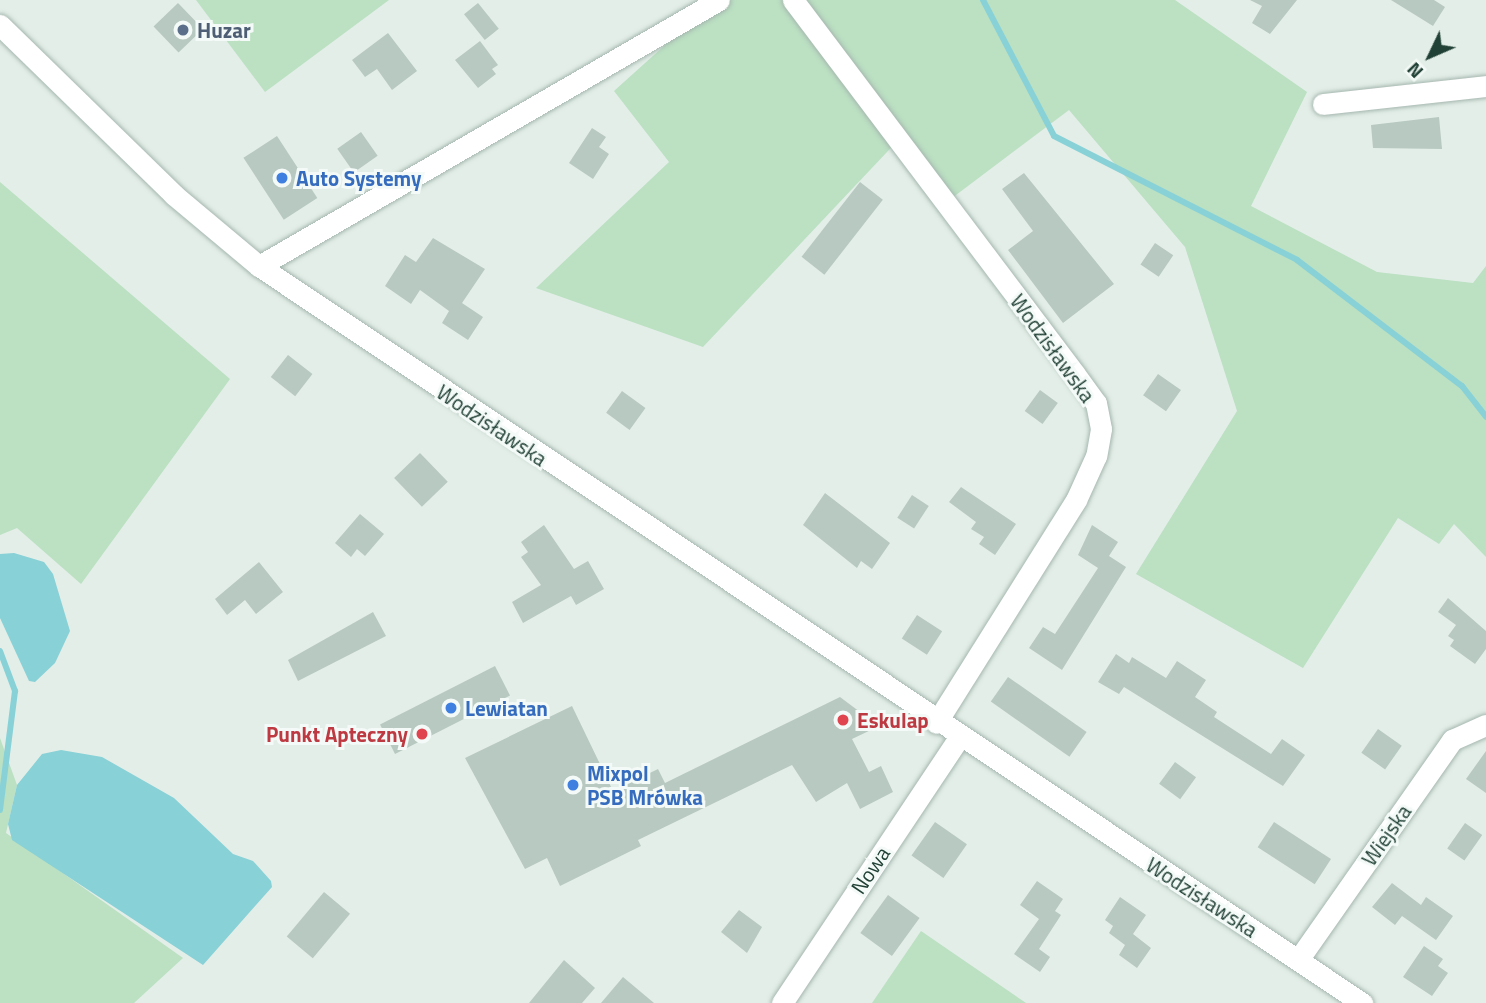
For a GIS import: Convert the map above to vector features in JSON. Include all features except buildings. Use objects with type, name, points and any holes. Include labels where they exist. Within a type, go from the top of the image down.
[{"type":"street","points":[[260,266],[719,0]]},
{"type":"street","name":"Wodzisławska","points":[[793,0],[1096,403],[1101,429],[1096,456],[1076,500],[936,723]]},
{"type":"street","name":"Wodzisławska","points":[[6,30],[174,195],[260,266],[936,723],[1362,1003]]},
{"type":"street","points":[[1323,104],[1486,86]]},
{"type":"street","name":"Wiejska","points":[[1298,960],[1452,740],[1486,725]]},
{"type":"street","name":"Nowa","points":[[782,1003],[959,738]]},
{"type":"green space","points":[[196,0],[389,0],[265,92]]},
{"type":"green space","points":[[715,0],[1175,0],[1307,92],[1251,206],[1377,272],[1473,283],[1486,266],[1486,557],[1454,524],[1439,544],[1398,518],[1303,668],[1136,574],[1237,411],[1185,247],[1069,110],[952,198],[904,134],[703,347],[536,288],[669,162],[614,91]]},
{"type":"green space","points":[[0,182],[230,379],[81,584],[17,528],[0,535]]},
{"type":"green space","points":[[0,738],[17,785],[6,833],[183,958],[134,1003],[0,1003]]},
{"type":"green space","points":[[921,931],[1026,1003],[872,1003]]},
{"type":"water","points":[[14,553],[44,562],[53,574],[70,631],[55,663],[35,682],[29,681],[0,618],[0,554]]},
{"type":"water","points":[[61,750],[102,757],[174,798],[233,854],[253,861],[271,881],[272,887],[203,965],[12,840],[8,824],[17,785],[42,754]]},
{"type":"waterway","points":[[983,0],[1054,136],[1297,260],[1462,386],[1486,417]]},
{"type":"waterway","points":[[0,651],[15,691],[0,810]]},
{"type":"place","name":"Huzar","points":[[183,30]]},
{"type":"place","name":"Auto Systemy","points":[[282,178]]},
{"type":"place","name":"Lewiatan","points":[[451,708]]},
{"type":"place","name":"Eskulap","points":[[843,720]]},
{"type":"place","name":"Punkt Apteczny","points":[[422,734]]},
{"type":"place","name":"Mixpol PSB Mrówka","points":[[573,785]]}]
